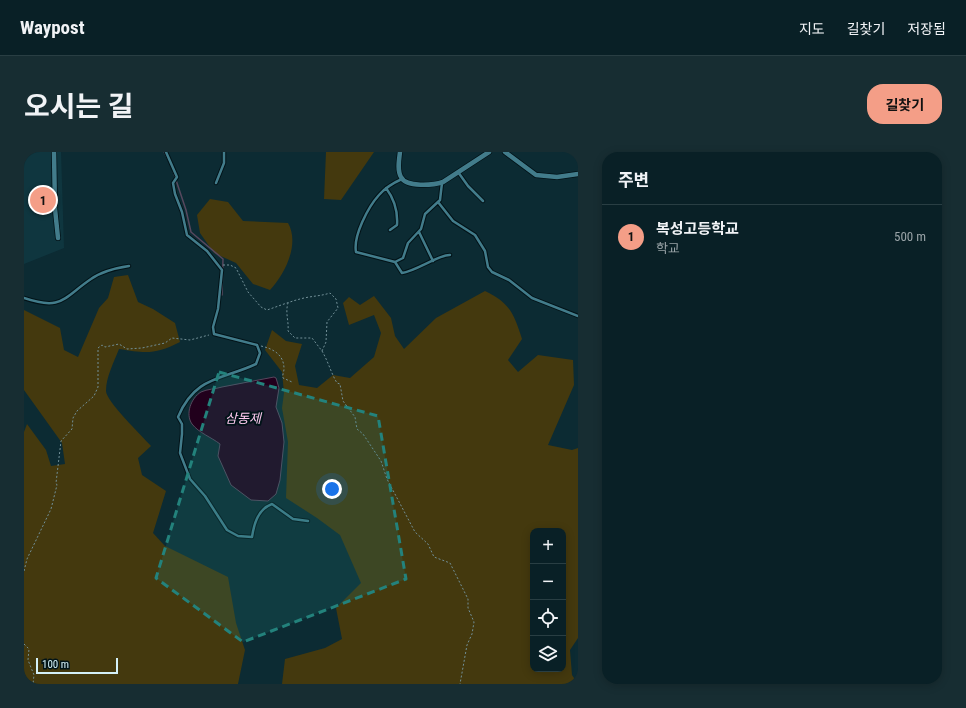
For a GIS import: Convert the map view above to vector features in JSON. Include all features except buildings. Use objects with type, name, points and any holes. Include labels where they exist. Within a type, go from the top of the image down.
[{"type":"street","points":[[54,152],[55,209],[58,238]]},
{"type":"street","points":[[400,152],[399,172],[402,179],[419,185],[435,185],[442,183],[488,152]]},
{"type":"street","points":[[505,152],[536,175],[557,177],[578,174]]},
{"type":"lane","points":[[166,152],[177,176],[173,183],[187,235],[207,252],[222,270],[218,310],[213,326],[214,334],[257,345],[260,353],[256,364],[212,380],[194,390],[178,417],[182,424],[180,452],[190,479],[205,496],[227,530],[238,536],[248,538],[252,537],[255,522],[259,514],[267,506],[272,504],[293,519],[308,521]]},
{"type":"lane","points":[[216,183],[224,163],[224,152]]},
{"type":"lane","points":[[458,172],[468,186],[483,202]]},
{"type":"lane","points":[[402,179],[386,188],[377,197],[365,216],[356,236],[356,252],[395,262],[402,272],[409,272],[443,255],[450,255]]},
{"type":"lane","points":[[395,262],[403,258],[408,243],[420,232],[425,214],[438,202],[441,196],[442,183]]},
{"type":"lane","points":[[386,188],[394,202],[397,216],[397,225],[390,230]]},
{"type":"lane","points":[[438,202],[453,221],[475,235],[485,251],[488,267],[492,272],[509,280],[532,298],[578,316]]},
{"type":"lane","points":[[420,232],[433,261]]},
{"type":"lane","points":[[24,298],[44,303],[58,302],[72,295],[94,277],[109,270],[129,266]]},
{"type":"path","points":[[219,265],[230,265],[236,268],[248,292],[261,307],[267,310],[288,303],[330,293],[336,299],[338,308],[327,322],[326,342],[322,351]]},
{"type":"path","points":[[288,303],[286,314],[289,322],[288,331],[295,338],[312,338],[322,351],[331,367],[333,376],[337,383],[340,384],[343,400],[357,422],[357,429],[363,434],[381,461],[387,479],[415,532],[428,544],[434,556],[450,563],[464,591],[468,600],[468,608],[474,622],[472,634],[467,645],[460,684]]},
{"type":"path","points":[[24,570],[27,559],[51,508],[55,495],[61,441],[72,429],[73,418],[77,411],[94,396],[98,387],[98,348],[102,345],[105,347],[119,344],[128,349],[142,348],[165,343],[172,338],[190,340],[214,334]]},
{"type":"path","points":[[257,345],[274,350],[282,358],[284,363],[283,378],[292,382]]},
{"type":"path","points":[[24,644],[29,649],[28,660],[34,676],[33,684]]},
{"type":"highlighted area","points":[[219,372],[378,416],[406,579],[243,642],[156,578]]},
{"type":"shaded area","points":[[24,152],[61,152],[64,248],[24,264]]},
{"type":"shaded area","points":[[326,152],[374,152],[341,200],[324,199]]},
{"type":"shaded area","points":[[210,199],[228,202],[243,221],[288,223],[291,231],[292,249],[281,276],[270,290],[253,284],[236,263],[214,253],[200,233],[197,215]]},
{"type":"shaded area","points":[[128,275],[138,302],[153,309],[175,323],[180,342],[164,349],[150,352],[119,349],[109,375],[106,391],[118,410],[151,446],[138,458],[142,475],[166,491],[153,533],[165,546],[228,577],[236,623],[245,650],[238,684],[24,684],[24,432],[27,424],[46,450],[51,466],[65,464],[62,443],[24,390],[24,310],[60,328],[64,350],[78,357],[99,308],[108,298],[114,277]]},
{"type":"shaded area","points":[[485,291],[506,305],[516,323],[522,339],[508,360],[518,372],[538,355],[573,360],[574,385],[548,445],[572,450],[578,448],[578,638],[570,650],[572,675],[578,684],[282,684],[285,659],[325,648],[342,639],[336,608],[361,583],[340,535],[286,498],[288,442],[282,408],[284,393],[282,372],[265,350],[272,330],[286,341],[302,344],[295,366],[299,385],[317,388],[333,375],[350,378],[374,357],[381,333],[374,315],[349,325],[343,303],[349,297],[360,305],[374,296],[391,318],[395,336],[404,349],[436,318]]},
{"type":"water","name":"삼동제","points":[[274,377],[276,378],[279,388],[276,407],[282,423],[284,442],[280,480],[276,494],[268,501],[251,500],[231,485],[218,456],[220,444],[192,424],[189,411],[194,398],[203,391]]},
{"type":"waterway","points":[[164,152],[171,165]]},
{"type":"waterway","points":[[173,171],[186,210],[191,232],[223,259],[222,295]]},
{"type":"place","name":"복성고등학교","points":[[43,200]]}]
